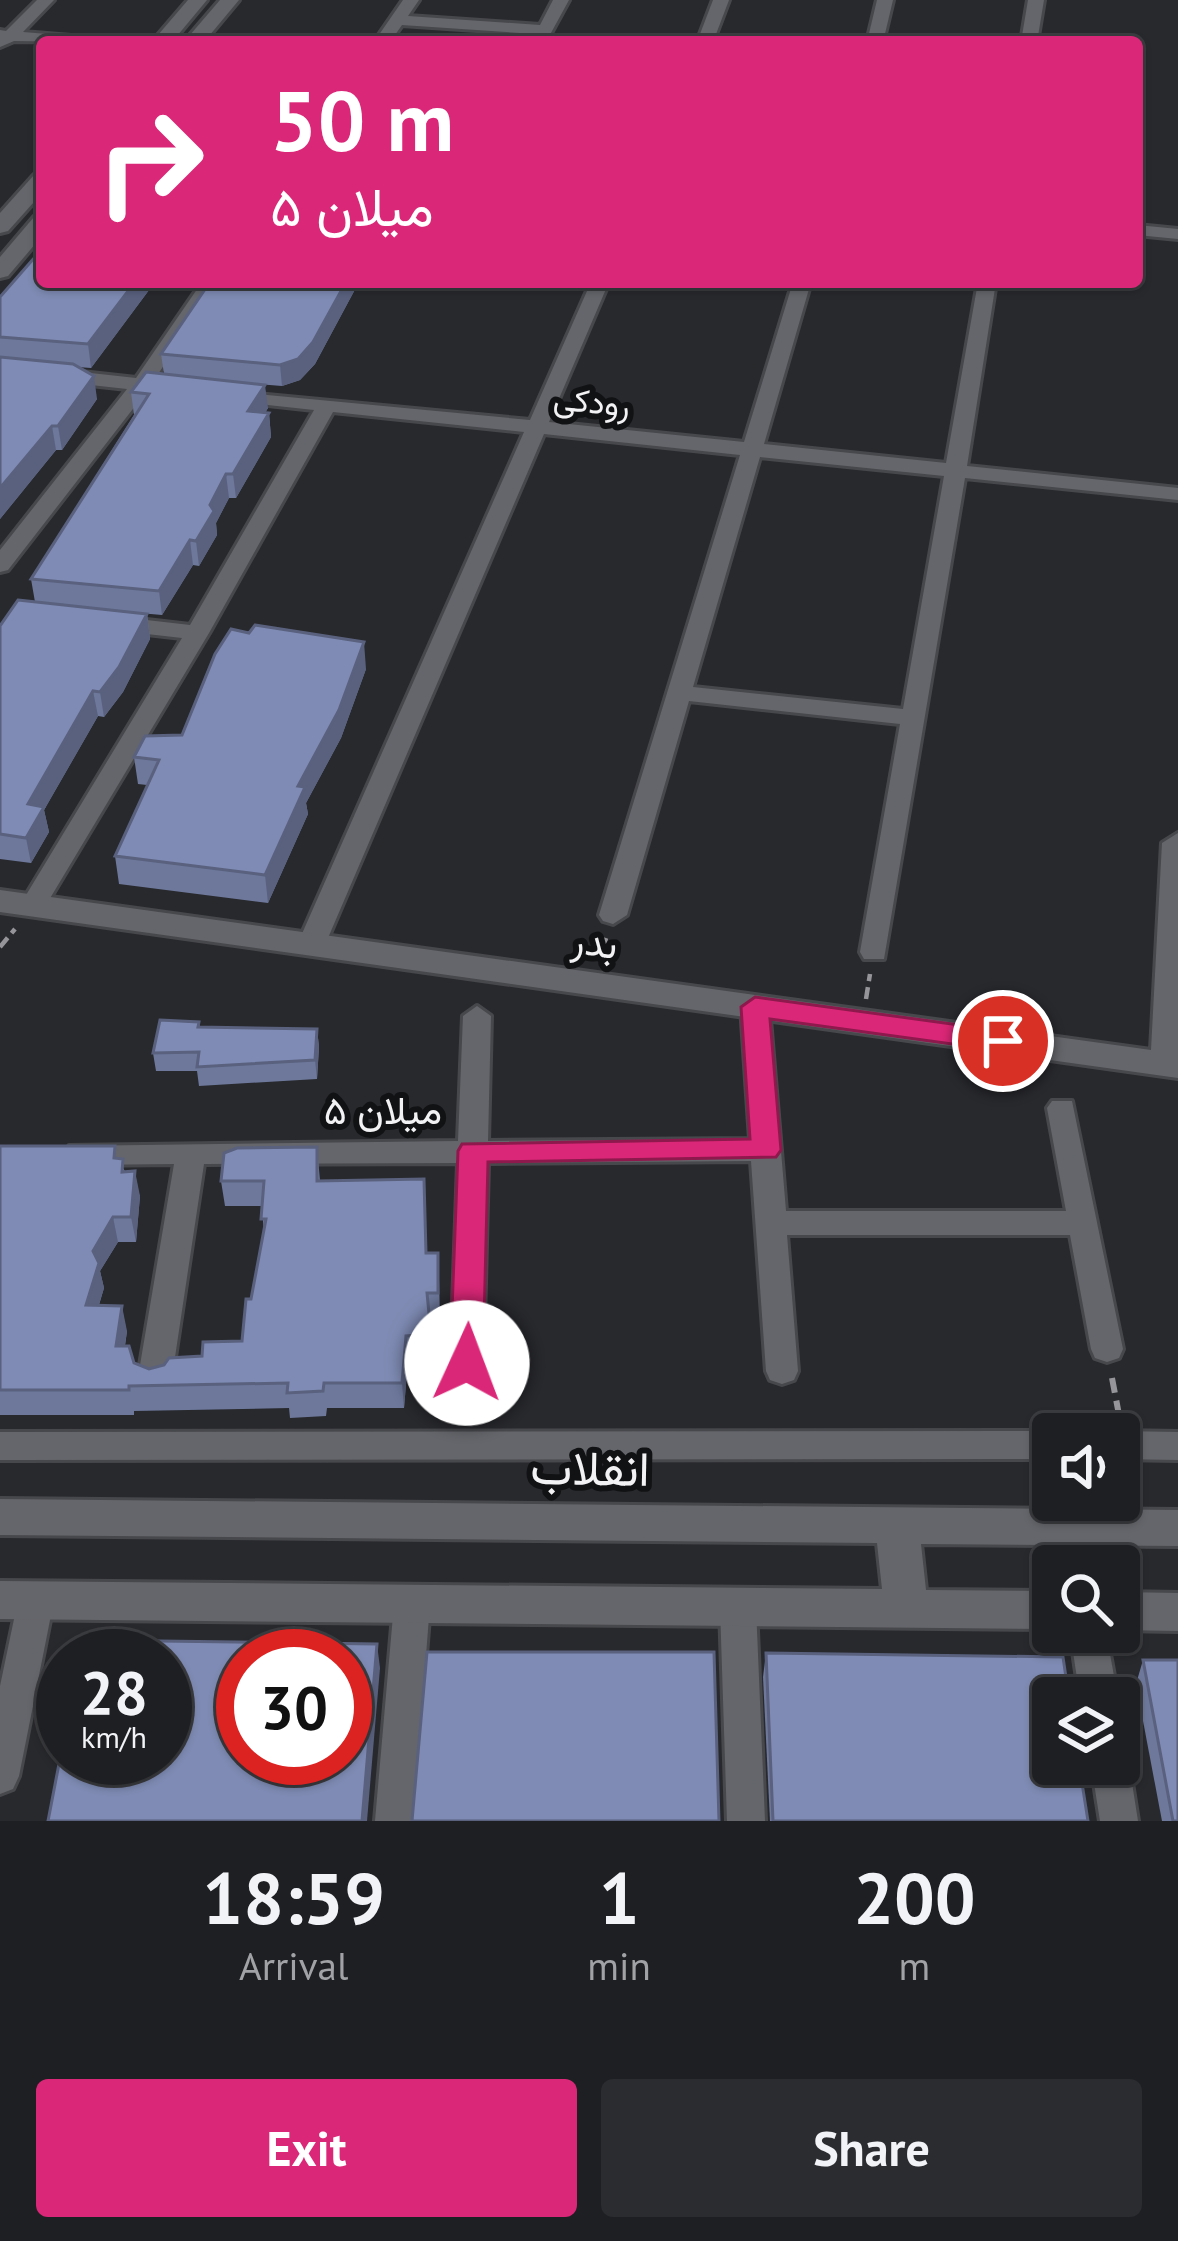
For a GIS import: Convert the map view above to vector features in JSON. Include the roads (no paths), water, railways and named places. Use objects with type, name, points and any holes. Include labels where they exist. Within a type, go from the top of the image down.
[{"type":"street","points":[[3,39],[46,0]]},
{"type":"street","points":[[167,36],[198,0]]},
{"type":"street","points":[[199,36],[230,0]]},
{"type":"street","points":[[386,36],[411,0]]},
{"type":"street","points":[[398,20],[541,36],[561,0]]},
{"type":"street","points":[[707,36],[722,0]]},
{"type":"street","points":[[876,36],[885,0]]},
{"type":"street","points":[[1030,36],[1036,0]]},
{"type":"street","points":[[3,39],[36,40]]},
{"type":"street","points":[[0,226],[36,187]]},
{"type":"street","points":[[0,271],[36,229]]},
{"type":"street","points":[[1143,231],[1178,234]]},
{"type":"street","points":[[0,565],[141,385],[207,288]]},
{"type":"street","points":[[311,945],[597,288]]},
{"type":"street","points":[[613,915],[801,288]]},
{"type":"street","points":[[874,952],[986,288]]},
{"type":"street","points":[[0,369],[187,390]]},
{"type":"street","name":"رودکی","points":[[211,392],[1178,494]]},
{"type":"street","points":[[16,903],[197,633],[327,406]]},
{"type":"street","points":[[88,620],[197,633]]},
{"type":"street","points":[[678,693],[914,718]]},
{"type":"street","points":[[1173,1065],[1178,843]]},
{"type":"street","name":"بدر","points":[[16,903],[1173,1065]]},
{"type":"street","points":[[755,1007],[782,1370]]},
{"type":"street","points":[[467,1363],[477,1016]]},
{"type":"street","points":[[1062,1108],[1107,1348]]},
{"type":"street","name":"میلان ۵","points":[[48,1154],[766,1150]]},
{"type":"street","points":[[155,1377],[191,1153]]},
{"type":"street","points":[[771,1223],[1083,1222]]},
{"type":"street","points":[[0,1446],[1032,1445]]},
{"type":"street","points":[[1140,1445],[1178,1446]]},
{"type":"street","name":"انقلاب","points":[[0,1516],[1178,1528]]},
{"type":"street","points":[[897,1525],[906,1608]]},
{"type":"street","points":[[0,1776],[18,1600],[1032,1610]]},
{"type":"street","points":[[394,1821],[412,1604]]},
{"type":"street","points":[[738,1607],[746,1821]]},
{"type":"street","points":[[1140,1611],[1178,1612]]},
{"type":"street","points":[[1113,1785],[1119,1821]]}]
